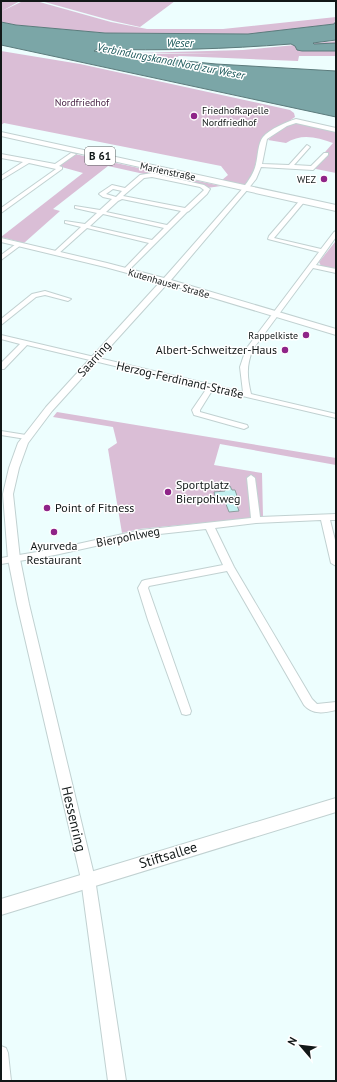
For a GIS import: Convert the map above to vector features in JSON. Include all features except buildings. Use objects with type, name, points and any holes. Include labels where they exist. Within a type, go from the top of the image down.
[{"type":"main road","name":"Marienstraße","points":[[1,134],[336,208]]},
{"type":"main road","name":"Stiftsallee","points":[[1,907],[88,879],[336,805]]},
{"type":"street","points":[[246,188],[253,179],[259,166],[265,138],[292,121],[336,130]]},
{"type":"street","points":[[290,167],[307,147]]},
{"type":"street","points":[[56,166],[73,154]]},
{"type":"street","points":[[1,156],[60,168],[1,211]]},
{"type":"street","points":[[259,166],[313,168],[327,156]]},
{"type":"street","points":[[1,178],[28,161]]},
{"type":"street","points":[[56,253],[120,198],[119,196],[140,178],[149,175],[202,186],[207,189],[206,193],[187,210],[185,210],[126,270]]},
{"type":"street","points":[[126,190],[112,187],[102,194],[105,196],[185,210]]},
{"type":"street","name":"Saarring","points":[[8,560],[8,494],[19,453],[26,437],[246,188]]},
{"type":"street","points":[[303,200],[271,237],[271,239],[323,250]]},
{"type":"street","points":[[77,207],[168,227]]},
{"type":"street","points":[[67,222],[154,242]]},
{"type":"street","points":[[248,395],[242,371],[250,349],[336,233]]},
{"type":"street","name":"Kutenhauser Straße","points":[[1,240],[126,270],[336,332]]},
{"type":"street","points":[[1,258],[18,244]]},
{"type":"street","points":[[312,266],[336,271]]},
{"type":"street","points":[[1,323],[34,294],[45,293],[68,299]]},
{"type":"street","name":"Herzog-Ferdinand-Straße","points":[[1,337],[93,360],[336,416]]},
{"type":"street","points":[[1,367],[25,343]]},
{"type":"street","points":[[211,387],[196,410],[196,413],[244,427]]},
{"type":"street","points":[[1,433],[26,437]]},
{"type":"street","points":[[251,478],[256,520]]},
{"type":"street","points":[[325,517],[336,563]]},
{"type":"street","name":"Bierpohlweg","points":[[8,560],[141,533],[209,524],[256,520],[336,517]]},
{"type":"street","points":[[209,524],[229,567],[308,702],[313,707],[318,709],[336,706]]},
{"type":"street","name":"Hessenring","points":[[8,560],[88,879],[117,1081]]},
{"type":"street","points":[[186,711],[153,620],[144,588],[145,584],[229,567]]},
{"type":"street","points":[[1,1053],[4,1081]]},
{"type":"green space","points":[[1,1],[20,1],[2,11],[23,1],[36,1],[111,22],[147,29],[223,29],[336,17],[334,24],[249,34],[105,33],[16,25],[1,22]]},
{"type":"green space","points":[[41,1],[175,1],[140,27]]},
{"type":"green space","points":[[336,41],[336,56],[299,56],[298,61],[179,56],[173,59],[121,53],[221,54],[136,53],[243,50]]},
{"type":"green space","name":"Nordfriedhof","points":[[1,51],[80,64],[290,110],[294,113],[295,117],[261,140],[254,170],[246,185],[222,180],[228,175],[221,166],[4,123],[1,125]]},
{"type":"green space","points":[[293,122],[336,131],[336,173],[311,168],[333,143],[309,137],[297,138],[286,143],[268,140]]},
{"type":"green space","points":[[75,154],[221,186],[207,188],[108,166],[53,209],[60,211],[24,243],[1,237],[83,173],[58,166]]},
{"type":"green space","points":[[335,242],[336,269],[321,266],[319,262]]},
{"type":"green space","points":[[57,412],[336,458],[336,465],[220,444],[214,465],[262,473],[263,517],[139,529],[122,533],[108,449],[117,443],[113,427],[53,417]]},
{"type":"water","points":[[336,21],[336,40],[313,43],[336,43],[336,51],[302,51],[297,50],[295,46],[291,44],[194,49],[97,49],[94,51],[216,64],[336,71],[336,117],[1,45],[1,22],[16,25],[105,33],[248,34],[334,24]]},
{"type":"place","name":"Friedhofkapelle Nordfriedhof","points":[[194,116]]},
{"type":"place","name":"WEZ","points":[[324,179]]},
{"type":"place","name":"Rappelkiste","points":[[306,335]]},
{"type":"place","name":"Albert-Schweitzer-Haus","points":[[285,350]]},
{"type":"place","name":"Sportplatz Bierpohlweg","points":[[168,492]]},
{"type":"place","name":"Point of Fitness","points":[[47,508]]},
{"type":"place","name":"Ayurveda Restaurant","points":[[54,532]]},
{"type":"water label","name":"Weser","points":[[180,43]]},
{"type":"water label","name":"Verbindungskanal Nord zur Weser","points":[[171,61]]}]
